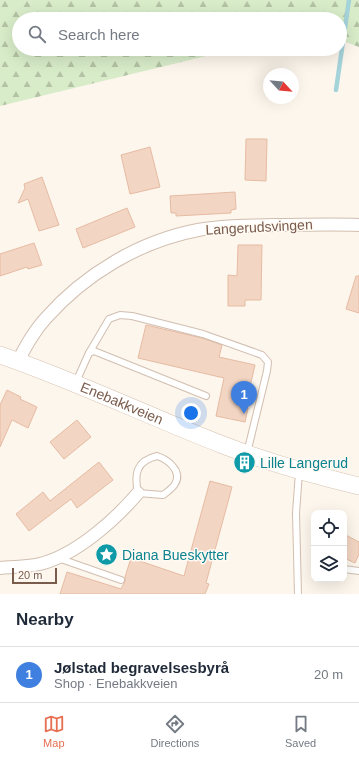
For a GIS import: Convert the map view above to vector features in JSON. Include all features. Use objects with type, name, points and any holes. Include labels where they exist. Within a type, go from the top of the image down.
[{"type":"main road","name":"Enebakkveien","points":[[0,355],[76,384],[247,454],[359,486]]},
{"type":"street","name":"Langerudsvingen","points":[[18,361],[32,336],[59,304],[99,270],[135,251],[177,235],[199,230],[239,226],[359,225]]},
{"type":"street","points":[[0,568],[39,564],[57,558],[83,543],[127,506],[138,493]]},
{"type":"lane","points":[[76,384],[88,353],[109,319],[120,315],[132,316],[203,334],[262,355],[268,362],[267,371],[247,454]]},
{"type":"lane","points":[[88,353],[94,351],[206,396]]},
{"type":"lane","points":[[157,456],[163,457],[170,463],[177,477],[175,484],[163,495],[138,493],[135,479],[142,462],[157,456]]},
{"type":"lane","points":[[298,594],[296,513],[299,470]]},
{"type":"lane","points":[[57,558],[121,580]]},
{"type":"lane","points":[[347,569],[359,571]]},
{"type":"green space","points":[[0,0],[359,0],[359,47],[347,43],[347,12],[12,12],[12,56],[206,56],[0,106]]},
{"type":"building","points":[[246,139],[267,139],[266,181],[245,180]]},
{"type":"building","points":[[150,147],[160,187],[130,194],[121,155]]},
{"type":"building","points":[[42,177],[59,225],[39,231],[28,199],[18,203],[25,188],[24,184]]},
{"type":"building","points":[[235,192],[236,209],[231,210],[231,213],[176,216],[176,213],[171,213],[170,196]]},
{"type":"building","points":[[127,208],[135,227],[83,248],[76,229]]},
{"type":"building","points":[[34,243],[42,265],[28,269],[27,267],[0,276],[0,254]]},
{"type":"building","points":[[238,245],[262,245],[261,300],[245,300],[245,306],[228,306],[228,275],[237,276]]},
{"type":"building","points":[[356,276],[359,276],[359,313],[346,309]]},
{"type":"building","points":[[146,325],[202,338],[222,345],[219,357],[255,365],[245,408],[248,408],[245,422],[216,416],[224,378],[138,358]]},
{"type":"building","points":[[7,390],[21,397],[20,399],[37,407],[28,428],[12,420],[0,447],[0,405]]},
{"type":"building","points":[[77,420],[91,437],[64,459],[50,442]]},
{"type":"building","points":[[99,462],[113,480],[77,508],[71,499],[29,531],[16,514],[43,492],[50,501]]},
{"type":"building","points":[[210,481],[232,487],[206,583],[209,584],[205,594],[60,594],[67,572],[121,589],[125,581],[131,558],[184,576]]},
{"type":"building","points":[[347,536],[359,542],[359,554],[355,563],[347,559]]},
{"type":"waterway","points":[[347,14],[349,0]]},
{"type":"waterway","points":[[336,90],[341,56]]},
{"type":"place","name":"Jølstad begravelsesbyrå","points":[[244,414]]},
{"type":"place","name":"Lille Langerud","points":[[244,463]]},
{"type":"place","name":"Diana Bueskytter","points":[[106,555]]}]
